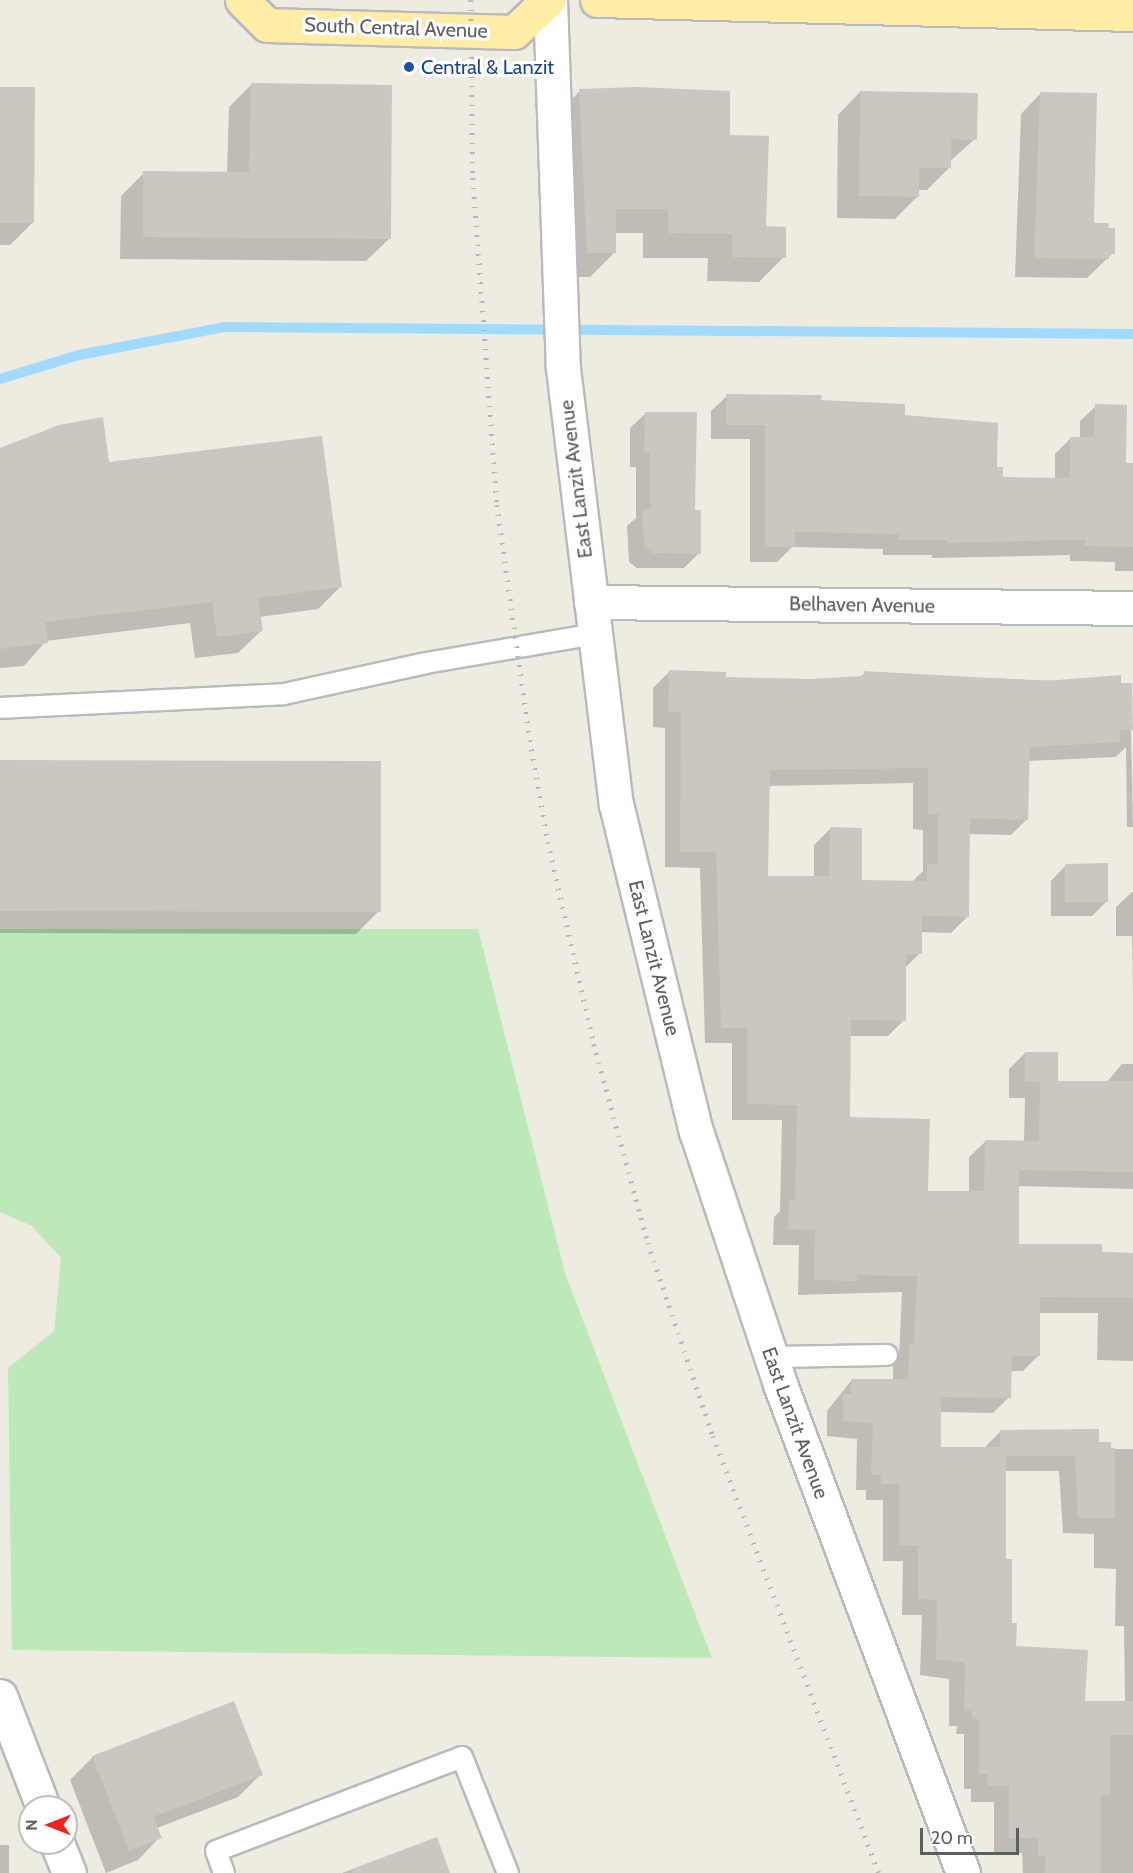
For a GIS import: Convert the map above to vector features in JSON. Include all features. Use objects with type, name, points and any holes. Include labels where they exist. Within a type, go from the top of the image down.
[{"type":"main road","name":"South Central Avenue","points":[[242,0],[267,25],[514,32],[549,0]]},
{"type":"main road","points":[[597,0],[1031,6],[1133,14]]},
{"type":"street","name":"East Lanzit Avenue","points":[[549,0],[558,287],[563,368],[616,804],[696,1131],[771,1357],[963,1873]]},
{"type":"street","name":"Belhaven Avenue","points":[[591,602],[1133,609]]},
{"type":"street","points":[[0,1696],[38,1795]]},
{"type":"street","points":[[62,1855],[69,1873]]},
{"type":"lane","points":[[0,708],[284,694],[426,663],[595,634]]},
{"type":"lane","points":[[771,1357],[887,1355]]},
{"type":"lane","points":[[224,1873],[216,1851],[462,1757],[508,1873]]},
{"type":"green space","points":[[0,929],[478,929],[565,1273],[712,1658],[12,1650],[8,1368],[54,1331],[61,1258],[32,1226],[0,1212]]},
{"type":"building","points":[[251,83],[392,85],[391,239],[143,237],[143,171],[249,172]]},
{"type":"building","points":[[0,87],[35,87],[34,223],[0,223]]},
{"type":"building","points":[[637,87],[730,91],[730,135],[769,136],[766,226],[786,227],[786,258],[732,257],[732,234],[668,233],[668,209],[616,209],[616,253],[587,253],[579,89]]},
{"type":"building","points":[[860,91],[978,93],[977,140],[951,139],[951,168],[919,168],[919,197],[859,196]]},
{"type":"building","points":[[1040,92],[1097,93],[1094,223],[1109,223],[1108,228],[1115,228],[1115,254],[1109,254],[1109,259],[1034,258]]},
{"type":"building","points":[[726,394],[822,395],[821,400],[905,404],[905,415],[998,423],[997,467],[1003,467],[1003,477],[1070,478],[1070,437],[1094,437],[1095,404],[1127,405],[1126,463],[1133,463],[1133,547],[1085,546],[1085,540],[947,543],[947,540],[898,540],[898,534],[795,532],[795,547],[765,547],[765,425],[726,425]]},
{"type":"building","points":[[645,412],[697,412],[695,510],[701,510],[701,554],[652,553],[644,546],[642,510],[650,510],[650,452],[644,452]]},
{"type":"building","points":[[103,417],[109,462],[322,436],[342,587],[258,598],[263,631],[217,637],[212,602],[45,622],[48,643],[0,649],[0,448],[59,425]]},
{"type":"building","points":[[669,670],[726,672],[726,677],[809,679],[864,676],[864,671],[1044,681],[1121,675],[1121,683],[1132,683],[1133,730],[1120,730],[1120,742],[1030,747],[1028,820],[970,818],[969,917],[922,916],[922,954],[906,954],[906,1021],[851,1020],[850,1117],[930,1119],[928,1191],[984,1191],[985,1140],[1039,1141],[1040,1082],[1025,1082],[1025,1052],[1058,1052],[1058,1081],[1133,1081],[1133,1172],[1019,1170],[1019,1244],[1102,1244],[1102,1252],[1133,1253],[1133,1298],[1040,1297],[1040,1356],[1012,1356],[1011,1398],[941,1397],[941,1447],[1000,1447],[1000,1430],[1099,1429],[1099,1442],[1111,1442],[1111,1448],[1115,1448],[1115,1518],[1078,1518],[1075,1456],[1006,1456],[1006,1559],[1012,1559],[1012,1623],[1017,1623],[1016,1646],[1088,1650],[1085,1701],[1133,1701],[1133,1735],[1110,1735],[1110,1795],[1101,1795],[1101,1873],[1045,1873],[1046,1856],[1038,1856],[1038,1838],[1009,1838],[1009,1786],[987,1786],[987,1774],[979,1774],[979,1719],[972,1719],[972,1711],[964,1711],[965,1663],[936,1659],[937,1600],[918,1599],[918,1546],[899,1545],[899,1484],[881,1484],[881,1475],[871,1475],[873,1423],[843,1421],[843,1394],[851,1394],[851,1379],[908,1379],[909,1344],[914,1344],[917,1276],[857,1275],[857,1281],[814,1280],[815,1230],[788,1229],[789,1200],[795,1200],[797,1105],[747,1104],[747,1028],[721,1028],[716,852],[680,852],[681,712],[668,712]],"holes":[[[928,768],[928,814],[938,814],[938,864],[927,864],[927,881],[862,880],[862,828],[830,827],[829,876],[768,876],[770,770]]]},
{"type":"building","points":[[0,760],[381,761],[381,912],[0,911]]},
{"type":"building","points":[[1108,863],[1108,902],[1065,902],[1065,864]]},
{"type":"building","points":[[234,1701],[263,1775],[153,1817],[162,1838],[129,1851],[92,1756]]},
{"type":"building","points":[[437,1837],[450,1873],[353,1873],[352,1869]]},
{"type":"waterway","points":[[0,379],[79,355],[225,327],[1133,334]]},
{"type":"railway","points":[[471,0],[473,178],[497,505],[530,740],[548,842],[594,1044],[648,1243],[713,1436],[879,1873]]},
{"type":"place","name":"Central & Lanzit","points":[[409,67]]}]
